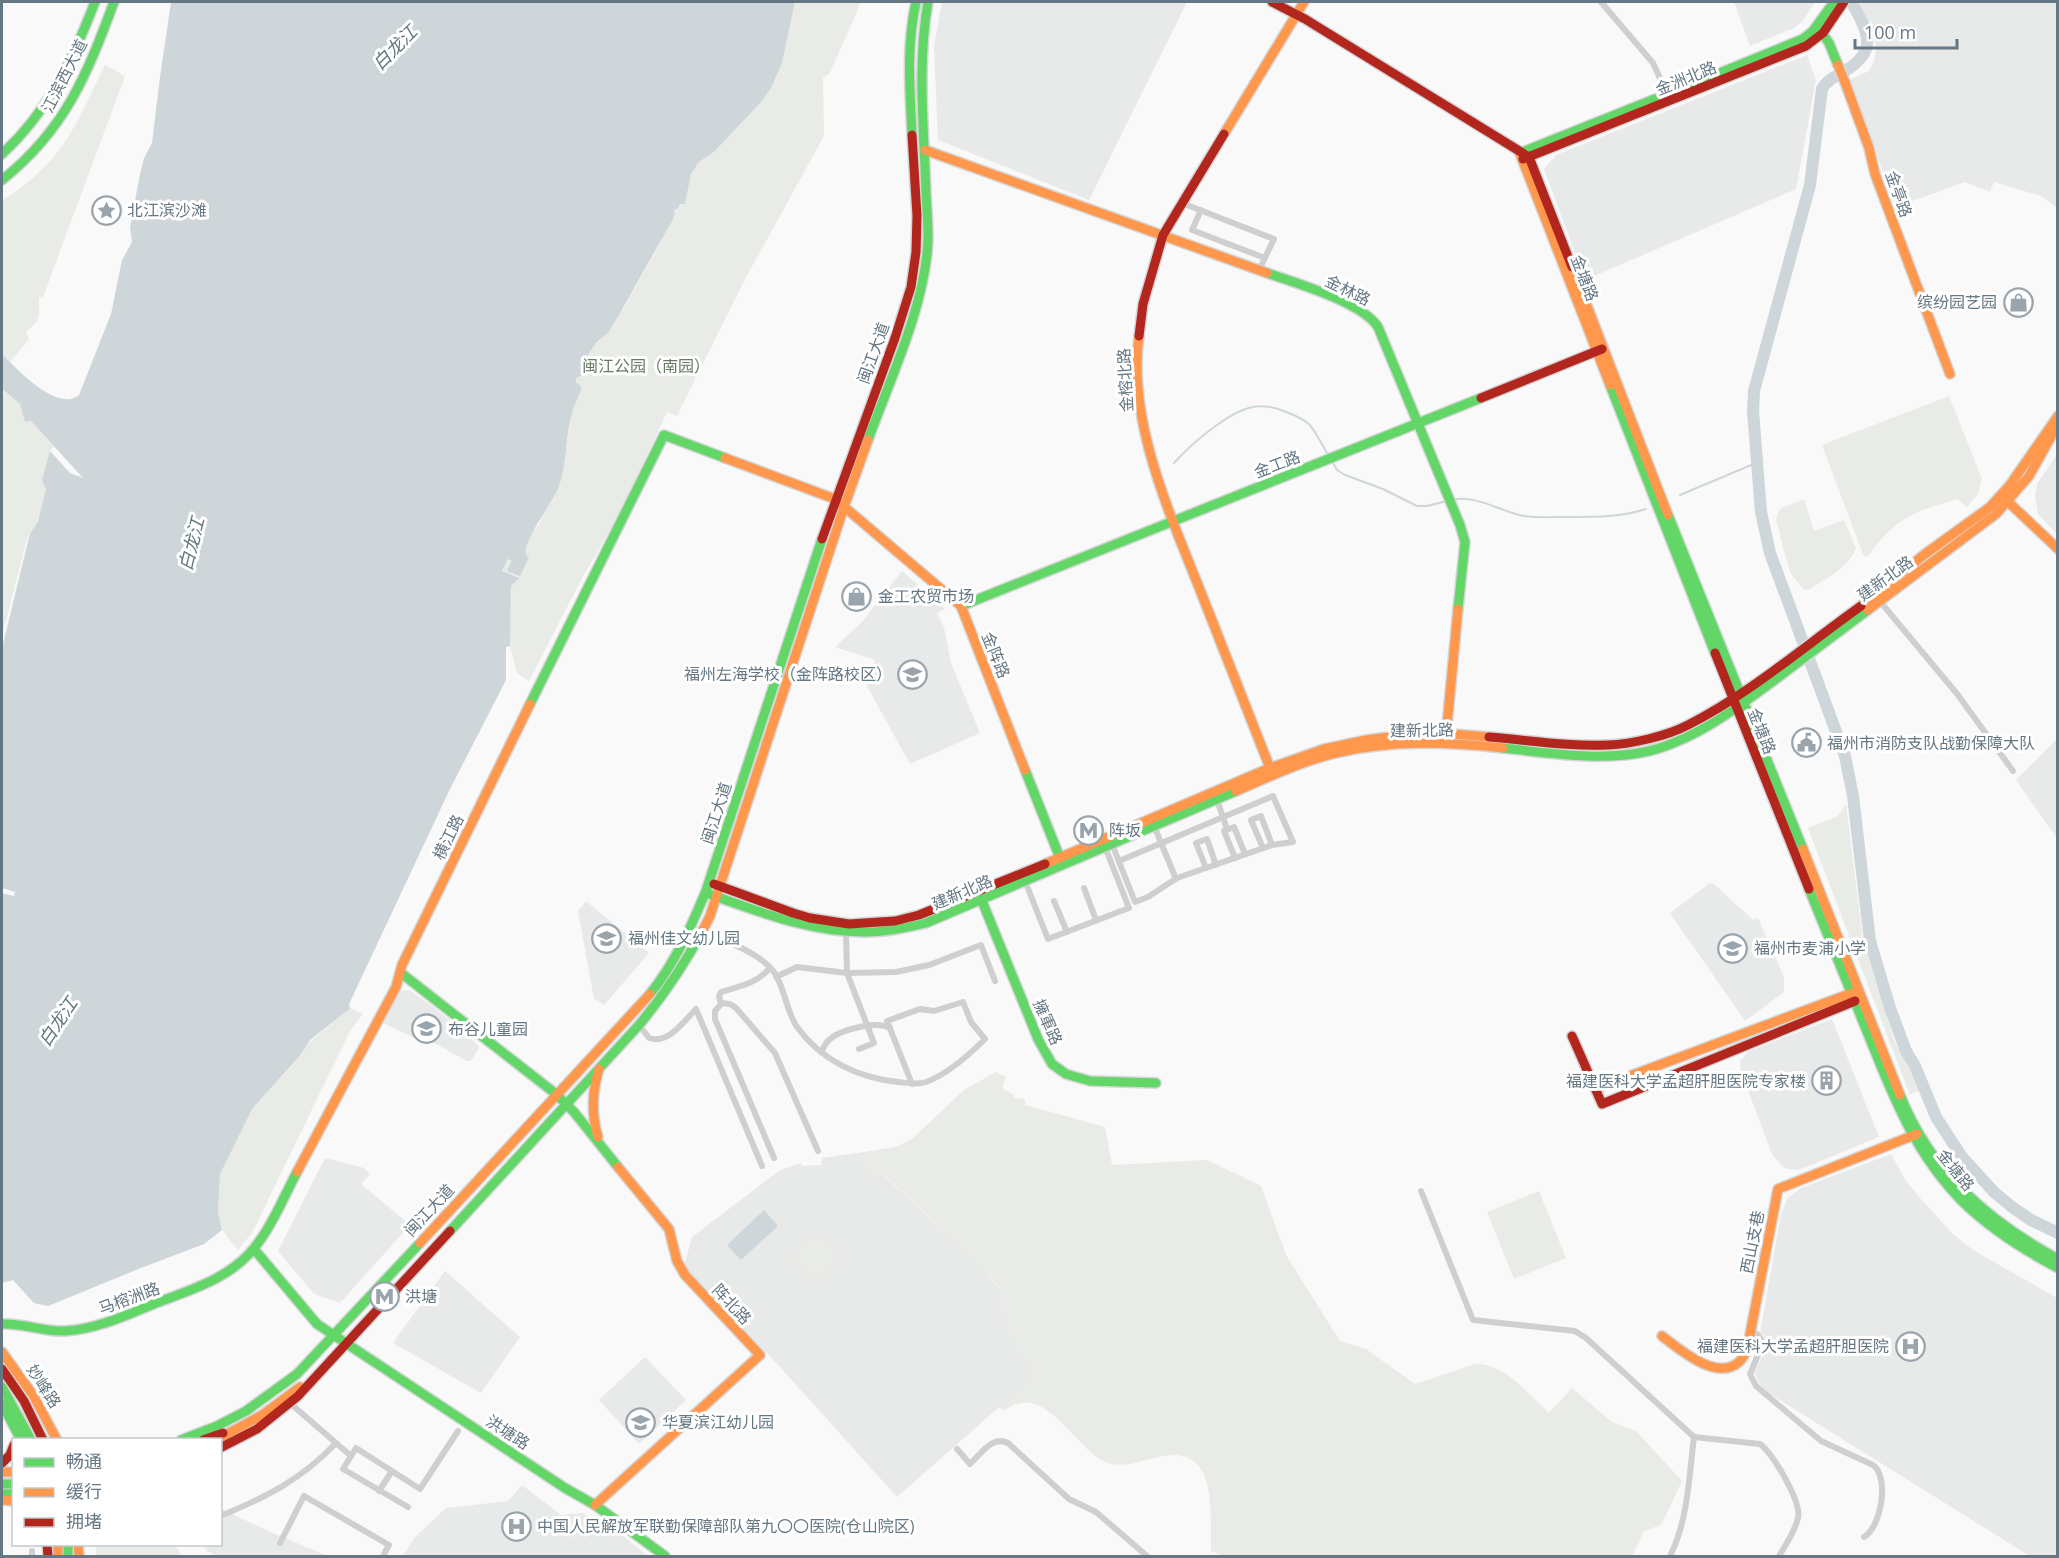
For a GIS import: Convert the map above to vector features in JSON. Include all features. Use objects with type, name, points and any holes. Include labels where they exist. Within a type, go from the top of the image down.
[{"type":"main road","name":"江滨西大道","points":[[2,154],[18,141],[47,104],[83,35],[95,2]]},
{"type":"main road","name":"江滨西大道","points":[[2,180],[60,121],[114,2]]},
{"type":"main road","name":"闽江大道","points":[[186,1438],[246,1411],[297,1374],[652,991],[685,939],[706,893],[835,499],[901,321],[914,269],[917,216],[908,56],[915,2]]},
{"type":"main road","name":"闽江大道","points":[[322,1370],[639,1025],[665,994],[703,932],[721,886],[844,507],[905,343],[922,284],[928,240],[921,51],[928,2]]},
{"type":"main road","points":[[1272,2],[1296,14],[1522,154]]},
{"type":"main road","name":"金榕北路","points":[[1271,772],[1160,483],[1144,427],[1136,373],[1140,319],[1164,235],[1304,2]]},
{"type":"main road","name":"金洲北路","points":[[1820,30],[1834,2]]},
{"type":"main road","name":"金洲北路","points":[[1522,154],[1669,97],[1798,41],[1820,30],[1844,2]]},
{"type":"main road","name":"金亭路","points":[[1820,30],[1846,85],[1869,148],[1875,174],[1950,374]]},
{"type":"main road","points":[[18,141],[24,141],[28,146],[24,160]]},
{"type":"main road","name":"金林路","points":[[925,150],[1324,294],[1373,320],[1382,333],[1463,530],[1466,548],[1445,743]]},
{"type":"main road","name":"金塘路","points":[[1522,154],[1700,597],[1711,617],[1738,700],[1898,1109],[1941,1167],[1984,1213],[2018,1238],[2058,1259]]},
{"type":"main road","name":"金工路","points":[[961,606],[1601,350]]},
{"type":"main road","name":"建新北路","points":[[2004,499],[2010,485],[2058,416]]},
{"type":"main road","name":"建新北路","points":[[709,882],[793,913],[849,924],[880,923],[909,918],[1025,881],[1216,800],[1271,772],[1353,749],[1445,743],[1573,756],[1635,754],[1658,748],[1684,738],[1712,723],[1738,700],[1877,598],[1925,554],[2004,499],[2030,476],[2058,424]]},
{"type":"main road","name":"横江路","points":[[254,1249],[396,987],[402,965],[664,435],[835,499]]},
{"type":"main road","name":"金阵路","points":[[835,499],[961,606],[1060,858]]},
{"type":"main road","points":[[2004,499],[2058,549]]},
{"type":"main road","name":"金塘路","points":[[1738,700],[1916,1135],[1943,1181],[1977,1216],[2013,1243],[2058,1268]]},
{"type":"main road","name":"建新北路","points":[[706,893],[797,924],[846,934],[879,933],[914,927],[1060,858],[1324,748],[1430,732],[1572,744],[1626,743],[1688,725],[1738,700]]},
{"type":"main road","name":"擁軍路","points":[[980,896],[1036,1035],[1055,1067],[1084,1081],[1156,1083]]},
{"type":"main road","name":"阵北路","points":[[401,973],[567,1104],[669,1229],[677,1261],[685,1275],[760,1355],[595,1505]]},
{"type":"main road","points":[[1595,1089],[1853,997]]},
{"type":"main road","points":[[1572,1036],[1602,1104],[1853,997]]},
{"type":"main road","points":[[599,1067],[594,1084],[592,1109],[595,1129],[601,1145]]},
{"type":"main road","name":"西山支巷","points":[[1662,1336],[1703,1364],[1721,1369],[1734,1366],[1744,1357],[1750,1333],[1778,1189],[1916,1135]]},
{"type":"main road","name":"马榕洲路","points":[[2,1324],[24,1324],[58,1332],[96,1326],[200,1286],[231,1269],[254,1249]]},
{"type":"main road","name":"洪塘路","points":[[254,1249],[317,1324],[565,1488],[595,1505],[665,1557]]},
{"type":"main road","name":"妙峰路","points":[[2,1352],[33,1395],[56,1438]]},
{"type":"main road","points":[[2,1369],[24,1401],[42,1438]]},
{"type":"main road","points":[[222,1447],[255,1431],[291,1404],[322,1370]]},
{"type":"main road","points":[[220,1438],[262,1415],[322,1370]]},
{"type":"main road","points":[[208,1438],[232,1428],[266,1409],[280,1396],[297,1374]]},
{"type":"main road","points":[[2,1387],[30,1438]]},
{"type":"main road","points":[[2,1404],[20,1438]]},
{"type":"main road","points":[[2,1412],[13,1438]]},
{"type":"main road","points":[[2,1463],[12,1450]]},
{"type":"street","points":[[1600,2],[1653,63],[1669,97]]},
{"type":"street","points":[[1182,203],[1274,239],[1259,270]]},
{"type":"street","points":[[1201,210],[1192,230],[1265,258]]},
{"type":"street","points":[[1877,598],[1958,695],[2013,771]]},
{"type":"street","points":[[1109,846],[1119,861],[1135,902],[1148,897],[1176,879],[1272,844],[1293,842],[1273,796],[1119,861]]},
{"type":"street","points":[[1216,800],[1227,829],[1224,831],[1235,858]]},
{"type":"street","points":[[1263,848],[1251,820],[1261,816],[1272,844]]},
{"type":"street","points":[[1154,826],[1176,879]]},
{"type":"street","points":[[1227,829],[1234,827],[1245,854]]},
{"type":"street","points":[[1206,868],[1196,843],[1207,839],[1216,865]]},
{"type":"street","points":[[1025,881],[1048,939],[1129,908],[1109,846]]},
{"type":"street","points":[[1084,888],[1096,920]]},
{"type":"street","points":[[1054,901],[1067,932]]},
{"type":"street","points":[[703,932],[736,944],[770,968],[776,977],[795,1024],[821,1052],[840,1065],[886,1081],[912,1084],[926,1082],[967,1057],[985,1040],[971,1022],[963,1002],[934,1011],[920,1008],[887,1021],[912,1084]]},
{"type":"street","points":[[846,934],[847,973],[874,1043],[859,1049]]},
{"type":"street","points":[[776,977],[797,967],[876,974],[919,968],[981,945],[995,981]]},
{"type":"street","points":[[721,1004],[719,996],[721,992],[749,984],[770,968]]},
{"type":"street","points":[[774,1158],[715,1019],[715,1011],[721,1004],[730,1004],[736,1008],[773,1049],[819,1151]]},
{"type":"street","points":[[639,1025],[649,1038],[661,1039],[670,1034],[696,1009],[762,1166]]},
{"type":"street","points":[[821,1052],[833,1036],[867,1024],[882,1024],[890,1028]]},
{"type":"street","points":[[1421,1191],[1473,1320],[1575,1331],[1586,1338],[1694,1437],[1760,1444],[1764,1447],[1799,1507],[1798,1519],[1779,1557]]},
{"type":"street","points":[[1750,1333],[1757,1334],[1761,1339],[1760,1350],[1750,1374],[1756,1386],[1821,1441],[1876,1466],[1879,1471],[1883,1492],[1874,1528],[1864,1537]]},
{"type":"street","points":[[291,1404],[351,1456]]},
{"type":"street","points":[[408,1508],[343,1469],[356,1448],[420,1489],[458,1431]]},
{"type":"street","points":[[1670,1557],[1676,1544],[1687,1500],[1694,1437]]},
{"type":"street","points":[[957,1449],[970,1464],[994,1441],[1001,1440],[1008,1443],[1069,1499],[1096,1512],[1147,1557]]},
{"type":"street","points":[[222,1515],[259,1500],[290,1483],[321,1459],[335,1443]]},
{"type":"street","points":[[379,1491],[392,1471]]},
{"type":"street","points":[[280,1543],[304,1496],[389,1545],[383,1557]]},
{"type":"shaded area","points":[[942,2],[1187,2],[1089,200],[938,140],[934,46]]},
{"type":"shaded area","points":[[1734,2],[1815,2],[1802,22],[1794,28],[1750,46]]},
{"type":"shaded area","points":[[1855,2],[2057,2],[2057,208],[2041,196],[1994,182],[1990,192],[1965,182],[1896,207],[1849,80],[1869,71],[1874,62],[1876,49],[1869,24],[1861,8]]},
{"type":"shaded area","points":[[1807,55],[1816,80],[1796,189],[1585,280],[1544,169],[1556,155]]},
{"type":"shaded area","points":[[2057,454],[2057,534],[2038,514],[2035,495],[2037,484]]},
{"type":"shaded area","name":"福州左海学校（金阵路校区）","points":[[902,571],[945,609],[937,613],[944,627],[951,663],[980,733],[910,764],[867,686],[875,660],[835,647],[862,622]]},
{"type":"shaded area","points":[[2057,739],[2057,838],[2016,780]]},
{"type":"shaded area","name":"福州市麦浦小学","points":[[1710,883],[1714,884],[1753,920],[1758,918],[1784,977],[1784,992],[1745,1021],[1670,913]]},
{"type":"shaded area","name":"福州佳文幼儿园","points":[[586,901],[649,953],[604,1005],[594,999],[578,911]]},
{"type":"shaded area","name":"布谷儿童园","points":[[409,990],[435,1008],[478,1045],[479,1048],[471,1061],[467,1061],[420,1035],[417,1039],[383,1023],[398,991]]},
{"type":"shaded area","points":[[1832,1019],[1879,1137],[1799,1170],[1787,1169],[1772,1154],[1741,1072],[1740,1061],[1748,1052]]},
{"type":"shaded area","points":[[864,1152],[870,1178],[883,1175],[977,1261],[1000,1289],[1001,1310],[1008,1330],[1020,1355],[1033,1372],[1023,1386],[897,1497],[780,1367],[684,1266],[692,1237],[780,1170],[801,1163],[802,1166],[821,1165],[822,1158]]},
{"type":"shaded area","name":"福建医科大学孟超肝胆医院","points":[[1891,1154],[1906,1181],[1954,1235],[1973,1250],[2057,1298],[2057,1556],[2030,1556],[1765,1391],[1754,1372],[1762,1357],[1764,1336],[1760,1333],[1781,1214],[1788,1198],[1801,1188]]},
{"type":"shaded area","points":[[325,1158],[364,1168],[370,1174],[361,1184],[410,1225],[340,1303],[314,1294],[278,1251]]},
{"type":"shaded area","points":[[445,1271],[520,1337],[481,1393],[393,1343]]},
{"type":"shaded area","name":"华夏滨江幼儿园","points":[[645,1357],[686,1400],[639,1444],[599,1400]]},
{"type":"shaded area","name":"中国人民解放军联勤保障部队第九〇〇医院(仓山院区)","points":[[522,1485],[561,1515],[583,1513],[625,1537],[647,1556],[403,1556],[414,1538],[446,1508],[508,1501]]},
{"type":"shaded area","points":[[222,1509],[328,1556],[216,1556],[204,1546],[222,1546]]},
{"type":"green space","name":"闽江公园（南园）","points":[[795,2],[861,2],[830,73],[823,78],[824,136],[744,281],[677,416],[667,412],[618,517],[581,580],[529,681],[517,673],[510,646],[511,586],[502,571],[508,559],[512,560],[526,555],[525,550],[529,537],[539,524],[563,471],[571,415],[582,387],[576,382],[576,378],[595,344],[610,330],[623,309],[659,245],[673,213],[680,204],[685,204],[691,174],[699,162],[715,151],[762,101],[771,88],[782,63]]},
{"type":"green space","points":[[105,65],[125,76],[43,297],[39,298],[37,320],[26,331],[29,339],[10,362],[2,354],[2,201],[34,177],[60,149],[75,126]]},
{"type":"green space","points":[[2,390],[20,404],[25,422],[31,421],[54,447],[50,451],[43,505],[30,534],[2,649]]},
{"type":"green space","points":[[1949,396],[1982,479],[1978,494],[1967,507],[1958,499],[1907,517],[1888,532],[1866,557],[1822,445]]},
{"type":"green space","points":[[1804,499],[1814,531],[1844,520],[1856,548],[1842,568],[1808,590],[1804,590],[1791,574],[1776,519],[1780,509]]},
{"type":"green space","points":[[1846,804],[1863,942],[1894,1040],[1919,1091],[1910,1095],[1808,828],[1838,816]]},
{"type":"green space","points":[[351,1008],[363,1014],[350,1031],[252,1233],[238,1250],[222,1230],[218,1212],[220,1174],[229,1153],[252,1109],[299,1058],[306,1045]]},
{"type":"green space","points":[[996,1072],[1006,1077],[1002,1088],[1014,1095],[1014,1098],[1025,1099],[1025,1105],[1105,1127],[1112,1165],[1207,1160],[1261,1186],[1286,1255],[1340,1341],[1366,1349],[1415,1384],[1475,1364],[1486,1365],[1506,1374],[1549,1413],[1572,1388],[1612,1422],[1636,1431],[1682,1481],[1661,1525],[1644,1531],[1632,1556],[1223,1556],[1211,1551],[1209,1492],[1202,1471],[1196,1463],[1186,1457],[1174,1455],[1114,1464],[1103,1461],[1092,1453],[1045,1409],[1032,1403],[1018,1403],[1004,1411],[999,1406],[1023,1386],[1032,1372],[1020,1355],[1008,1330],[1001,1310],[1000,1288],[977,1261],[884,1175],[870,1178],[864,1152],[896,1147],[913,1138],[964,1090]]},
{"type":"green space","points":[[1539,1191],[1566,1258],[1514,1279],[1487,1212]]},
{"type":"green space","points":[[815,1231],[842,1257],[816,1285],[789,1259]]},
{"type":"green space","points":[[96,1546],[176,1546],[181,1556],[96,1556]]},
{"type":"water","name":"白龙江","points":[[171,2],[795,2],[782,63],[771,88],[762,101],[715,151],[699,162],[691,174],[685,204],[680,204],[674,210],[673,219],[618,317],[608,333],[589,353],[582,375],[576,378],[576,382],[582,387],[571,417],[559,486],[529,540],[526,555],[529,557],[520,576],[507,571],[512,561],[508,559],[502,571],[519,578],[511,586],[510,646],[506,647],[506,680],[449,791],[350,1002],[351,1008],[310,1040],[299,1057],[252,1109],[220,1174],[218,1212],[222,1230],[204,1244],[48,1306],[34,1303],[13,1280],[2,1283],[2,893],[14,896],[15,892],[2,888],[2,649],[30,534],[38,521],[46,489],[42,480],[50,451],[70,473],[83,478],[31,421],[25,422],[20,404],[2,389],[2,354],[27,378],[49,394],[70,399],[79,395],[111,314],[122,260],[132,242],[130,228],[144,158],[152,143]]},
{"type":"water","points":[[764,1210],[778,1226],[741,1260],[727,1245]]},
{"type":"pier","points":[[29,531],[28,539],[2,646],[2,636]]},
{"type":"waterway","points":[[1854,7],[1865,28],[1867,45],[1859,60],[1830,80],[1822,89],[1810,185],[1754,391],[1753,411],[1761,512],[1770,553],[1845,756],[1853,796],[1870,941],[1890,1008],[1906,1051],[1915,1066],[1936,1117],[1962,1157],[1994,1192],[2012,1207],[2031,1220],[2058,1233]]},
{"type":"waterway","points":[[1174,463],[1200,438],[1222,422],[1243,410],[1258,406],[1280,410],[1307,422],[1315,431],[1329,456]]},
{"type":"waterway","points":[[1332,461],[1337,470],[1345,475],[1383,489],[1417,506],[1447,501]]},
{"type":"waterway","points":[[1680,495],[1756,463]]},
{"type":"waterway","points":[[1452,500],[1470,499],[1515,514],[1534,517],[1604,516],[1646,509]]},
{"type":"traffic: fast","points":[[2,154],[33,121],[46,102],[78,44],[95,2]]},
{"type":"traffic: fast","points":[[2,180],[42,141],[72,100],[94,54],[114,2]]},
{"type":"traffic: fast","points":[[912,135],[910,52],[916,2]]},
{"type":"traffic: fast","points":[[868,440],[906,341],[926,264],[928,233],[922,74],[928,2]]},
{"type":"traffic: fast","points":[[1693,84],[1803,39],[1813,31],[1834,2]]},
{"type":"traffic: fast","points":[[1820,30],[1829,43],[1838,65]]},
{"type":"traffic: fast","points":[[1520,153],[1655,99]]},
{"type":"traffic: fast","points":[[1267,273],[1311,288],[1358,309],[1378,327],[1465,542],[1458,609]]},
{"type":"traffic: fast","points":[[1610,385],[1715,653]]},
{"type":"traffic: fast","points":[[961,606],[1481,398]]},
{"type":"traffic: fast","points":[[530,704],[664,435],[725,458]]},
{"type":"traffic: fast","points":[[1668,515],[1803,849]]},
{"type":"traffic: fast","points":[[650,994],[675,957],[706,891],[822,539]]},
{"type":"traffic: fast","points":[[1503,748],[1558,754],[1613,756],[1667,746],[1701,730],[1734,709],[1868,610]]},
{"type":"traffic: fast","points":[[1025,770],[1060,858]]},
{"type":"traffic: fast","points":[[706,893],[765,914],[826,929],[867,932],[904,928],[926,923],[1236,791]]},
{"type":"traffic: fast","points":[[1809,889],[1885,1077],[1906,1122],[1931,1164],[1964,1203],[1986,1222],[2021,1247],[2058,1268]]},
{"type":"traffic: fast","points":[[980,896],[1038,1039],[1052,1064],[1066,1074],[1090,1081],[1156,1083]]},
{"type":"traffic: fast","points":[[450,1231],[639,1025],[673,979],[703,930]]},
{"type":"traffic: fast","points":[[401,973],[556,1094],[574,1112],[618,1167]]},
{"type":"traffic: fast","points":[[1900,1095],[1928,1147],[1964,1191],[2008,1228],[2058,1259]]},
{"type":"traffic: fast","points":[[2,1324],[57,1331],[77,1330],[123,1317],[217,1278],[238,1264],[256,1246],[297,1172]]},
{"type":"traffic: fast","points":[[186,1438],[246,1411],[297,1374],[420,1243]]},
{"type":"traffic: fast","points":[[254,1249],[317,1324],[565,1488],[595,1505],[665,1556]]},
{"type":"traffic: fast","points":[[2,1387],[30,1438]]},
{"type":"traffic: fast","points":[[2,1404],[20,1438]]},
{"type":"traffic: fast","points":[[2,1484],[12,1484]]},
{"type":"traffic: fast","points":[[2,1494],[12,1494]]},
{"type":"traffic: fast","points":[[68,1546],[68,1556]]},
{"type":"traffic: slow","points":[[1224,134],[1304,2]]},
{"type":"traffic: slow","points":[[1838,65],[1846,85]]},
{"type":"traffic: slow","points":[[1846,85],[1869,148],[1875,174],[1950,374]]},
{"type":"traffic: slow","points":[[925,150],[1267,273]]},
{"type":"traffic: slow","points":[[1519,151],[1610,385]]},
{"type":"traffic: slow","points":[[1572,267],[1668,515]]},
{"type":"traffic: slow","points":[[1139,336],[1137,369],[1139,402],[1154,468],[1177,533],[1272,773]]},
{"type":"traffic: slow","points":[[1861,606],[1925,554],[1990,507],[2010,485],[2058,416]]},
{"type":"traffic: slow","points":[[1868,610],[1996,514],[2029,476],[2058,424]]},
{"type":"traffic: slow","points":[[703,930],[710,916],[868,440]]},
{"type":"traffic: slow","points":[[725,458],[835,499],[961,606],[1025,770]]},
{"type":"traffic: slow","points":[[2003,497],[2058,549]]},
{"type":"traffic: slow","points":[[1446,736],[1458,609]]},
{"type":"traffic: slow","points":[[297,1172],[396,987],[402,965],[530,704]]},
{"type":"traffic: slow","points":[[1045,864],[1270,768],[1324,749],[1366,740],[1429,732],[1489,737]]},
{"type":"traffic: slow","points":[[1236,791],[1311,760],[1357,749],[1420,743],[1503,748]]},
{"type":"traffic: slow","points":[[1803,849],[1900,1095]]},
{"type":"traffic: slow","points":[[1595,1089],[1852,993]]},
{"type":"traffic: slow","points":[[420,1243],[650,994]]},
{"type":"traffic: slow","points":[[598,1137],[593,1103],[599,1069]]},
{"type":"traffic: slow","points":[[1662,1336],[1688,1355],[1709,1366],[1730,1367],[1739,1362],[1747,1350],[1778,1189],[1917,1134]]},
{"type":"traffic: slow","points":[[595,1505],[760,1355],[685,1275],[677,1261],[669,1229],[618,1167]]},
{"type":"traffic: slow","points":[[2,1352],[33,1395],[56,1438]]},
{"type":"traffic: slow","points":[[220,1438],[262,1415],[300,1387]]},
{"type":"traffic: slow","points":[[2,1472],[12,1472]]},
{"type":"traffic: slow","points":[[2,1500],[12,1501]]},
{"type":"traffic: slow","points":[[58,1546],[58,1556]]},
{"type":"traffic: slow","points":[[78,1546],[79,1556]]},
{"type":"traffic: jam","points":[[1272,2],[1305,19],[1529,157],[1572,267]]},
{"type":"traffic: jam","points":[[1523,159],[1806,46],[1823,33],[1844,2]]},
{"type":"traffic: jam","points":[[1139,336],[1143,304],[1163,235],[1224,134]]},
{"type":"traffic: jam","points":[[822,539],[895,338],[911,287],[916,252],[917,216],[912,135]]},
{"type":"traffic: jam","points":[[1481,398],[1602,349]]},
{"type":"traffic: jam","points":[[1489,737],[1563,744],[1608,745],[1670,733],[1733,699],[1861,606]]},
{"type":"traffic: jam","points":[[1715,653],[1809,889]]},
{"type":"traffic: jam","points":[[714,884],[793,913],[849,924],[895,921],[919,915],[1045,864]]},
{"type":"traffic: jam","points":[[1572,1036],[1602,1104],[1855,1001]]},
{"type":"traffic: jam","points":[[222,1447],[257,1429],[298,1396],[450,1231]]},
{"type":"traffic: jam","points":[[2,1369],[24,1401],[42,1438]]},
{"type":"traffic: jam","points":[[209,1438],[223,1433]]},
{"type":"traffic: jam","points":[[2,1463],[12,1450]]},
{"type":"traffic: jam","points":[[47,1546],[48,1556]]},
{"type":"place","name":"北江滨沙滩","points":[[106,210]]},
{"type":"place","name":"缤纷园艺园","points":[[2018,302]]},
{"type":"place","name":"金工农贸市场","points":[[857,596]]},
{"type":"place","name":"福州左海学校（金阵路校区）","points":[[913,674]]},
{"type":"place","name":"福州市消防支队战勤保障大队","points":[[1806,743]]},
{"type":"place","name":"阵坂","points":[[1088,830]]},
{"type":"place","name":"福州佳文幼儿园","points":[[607,938]]},
{"type":"place","name":"福州市麦浦小学","points":[[1733,948]]},
{"type":"place","name":"布谷儿童园","points":[[427,1029]]},
{"type":"place","name":"福建医科大学孟超肝胆医院专家楼","points":[[1827,1081]]},
{"type":"place","name":"洪塘","points":[[384,1296]]},
{"type":"place","name":"福建医科大学孟超肝胆医院","points":[[1910,1346]]},
{"type":"place","name":"华夏滨江幼儿园","points":[[641,1422]]},
{"type":"place","name":"中国人民解放军联勤保障部队第九〇〇医院(仓山院区)","points":[[516,1526]]}]
